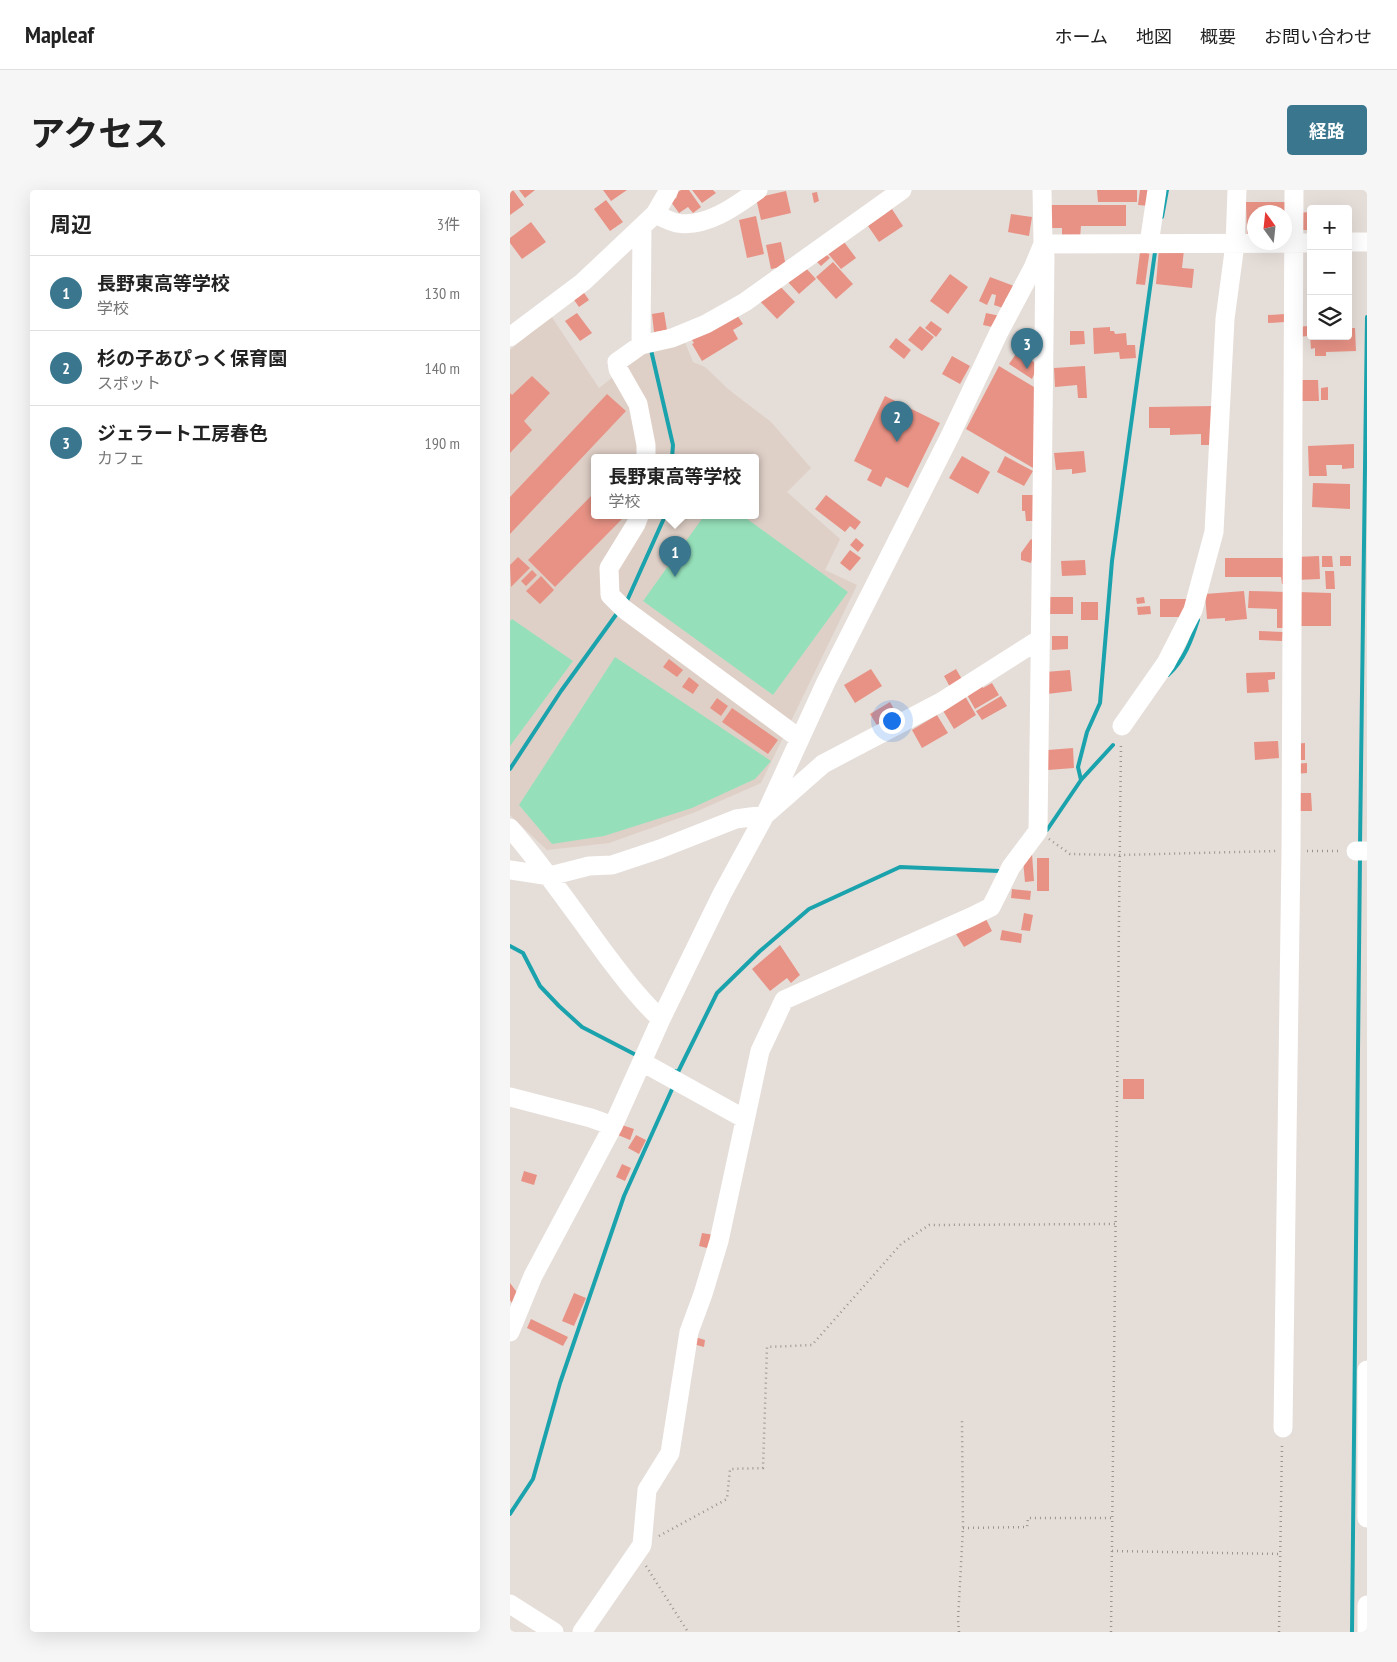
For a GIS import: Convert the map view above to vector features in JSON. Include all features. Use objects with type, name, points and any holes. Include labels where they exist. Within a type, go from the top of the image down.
[{"type":"street","points":[[510,337],[583,282],[655,214],[669,190]]},
{"type":"street","points":[[655,214],[677,223],[702,222],[736,206],[758,190]]},
{"type":"street","points":[[646,454],[638,404],[618,368],[617,362],[641,345],[672,338],[706,324],[745,302],[902,190]]},
{"type":"street","points":[[582,1632],[639,1548],[647,1490],[670,1453],[689,1332],[703,1294],[719,1240],[760,1051],[784,1000],[990,907],[1011,867],[1038,831],[1045,257],[1042,190]]},
{"type":"street","points":[[1149,244],[1158,190]]},
{"type":"street","points":[[1122,726],[1166,663],[1193,610],[1214,532],[1225,319],[1235,244],[1237,190]]},
{"type":"street","points":[[1282,1428],[1302,243],[1294,190]]},
{"type":"street","points":[[641,345],[642,227]]},
{"type":"street","points":[[1352,242],[1367,242]]},
{"type":"street","points":[[1043,244],[1302,243]]},
{"type":"street","points":[[510,1332],[533,1276],[613,1126],[661,1019],[722,894],[765,815],[826,682],[950,436],[1043,244]]},
{"type":"street","points":[[638,519],[609,568],[610,595],[621,607],[800,739]]},
{"type":"street","points":[[510,870],[550,876],[589,866],[612,866],[736,819],[765,815],[823,764],[941,702],[1040,639]]},
{"type":"street","points":[[510,828],[550,876],[575,913],[643,1003],[661,1019]]},
{"type":"street","points":[[642,1062],[745,1119]]},
{"type":"street","points":[[510,1097],[591,1118],[613,1126]]},
{"type":"street","points":[[1367,1370],[1367,1518]]},
{"type":"street","points":[[510,1604],[554,1632]]},
{"type":"street","points":[[1367,1605],[1367,1632]]},
{"type":"path","points":[[1111,1632],[1122,726]]},
{"type":"path","points":[[1038,831],[1070,854],[1360,851]]},
{"type":"path","points":[[688,1632],[639,1548],[727,1499],[730,1469],[763,1468],[767,1347],[812,1345],[901,1244],[929,1225],[1116,1224]]},
{"type":"path","points":[[958,1632],[962,1528],[962,1420]]},
{"type":"path","points":[[1279,1632],[1282,1428]]},
{"type":"path","points":[[962,1528],[1027,1527],[1028,1518],[1112,1518]]},
{"type":"path","points":[[1112,1551],[1280,1554]]},
{"type":"shaded area","points":[[551,316],[599,388],[644,353],[684,340],[693,362],[705,367],[728,389],[771,422],[811,468],[787,492],[840,539],[825,570],[857,585],[761,783],[693,813],[609,843],[547,850],[510,815],[510,350]]},
{"type":"green space","points":[[702,519],[747,519],[848,592],[773,695],[643,601]]},
{"type":"green space","points":[[512,619],[573,661],[510,746],[510,621]]},
{"type":"green space","points":[[615,657],[771,761],[755,779],[692,808],[604,836],[552,844],[519,805]]},
{"type":"building","points":[[510,190],[513,190],[524,205],[510,215]]},
{"type":"building","points":[[519,190],[535,190],[525,198]]},
{"type":"building","points":[[603,190],[627,190],[611,201]]},
{"type":"building","points":[[681,190],[689,190],[701,207],[693,213],[688,207],[679,213],[671,202],[677,197],[675,194]]},
{"type":"building","points":[[692,190],[713,190],[716,193],[702,203]]},
{"type":"building","points":[[1097,190],[1137,190],[1137,202],[1098,202]]},
{"type":"building","points":[[1140,190],[1152,190],[1150,206],[1138,205]]},
{"type":"building","points":[[786,191],[791,213],[761,220],[756,198]]},
{"type":"building","points":[[817,192],[819,201],[814,203],[812,193]]},
{"type":"building","points":[[606,200],[623,222],[610,231],[594,209]]},
{"type":"building","points":[[1246,202],[1286,202],[1286,205],[1247,205],[1247,235]]},
{"type":"building","points":[[1048,205],[1126,205],[1126,226],[1081,226],[1080,238],[1062,238],[1062,228],[1047,228]]},
{"type":"building","points":[[892,209],[903,226],[879,242],[868,226]]},
{"type":"building","points":[[1307,212],[1307,230],[1297,230],[1297,213]]},
{"type":"building","points":[[1011,214],[1032,217],[1029,236],[1008,232]]},
{"type":"building","points":[[756,216],[764,254],[747,258],[739,220]]},
{"type":"building","points":[[531,222],[546,242],[522,259],[510,243],[510,238]]},
{"type":"building","points":[[841,238],[856,258],[841,269],[825,250]]},
{"type":"building","points":[[781,242],[786,266],[771,269],[766,245]]},
{"type":"building","points":[[1159,248],[1184,250],[1182,268],[1194,269],[1192,288],[1156,284]]},
{"type":"building","points":[[1150,249],[1145,285],[1136,284],[1140,252]]},
{"type":"building","points":[[822,250],[830,258],[821,266],[813,258]]},
{"type":"building","points":[[833,262],[853,284],[836,299],[816,277]]},
{"type":"building","points":[[804,266],[816,279],[799,294],[787,281]]},
{"type":"building","points":[[950,274],[968,287],[948,314],[930,301]]},
{"type":"building","points":[[990,277],[1014,286],[1009,299],[1006,298],[1003,308],[994,305],[996,295],[992,294],[987,305],[979,301]]},
{"type":"building","points":[[777,283],[795,302],[777,319],[756,297]]},
{"type":"building","points":[[582,290],[589,300],[579,307],[572,297]]},
{"type":"building","points":[[664,312],[667,330],[654,332],[652,314]]},
{"type":"building","points":[[735,312],[743,324],[733,330],[738,339],[702,361],[690,337]]},
{"type":"building","points":[[577,313],[592,333],[580,341],[565,321]]},
{"type":"building","points":[[986,313],[1000,316],[997,328],[983,325]]},
{"type":"building","points":[[1285,314],[1285,322],[1268,323],[1268,315]]},
{"type":"building","points":[[931,321],[942,329],[936,337],[925,328]]},
{"type":"building","points":[[920,326],[934,337],[922,351],[908,340]]},
{"type":"building","points":[[1307,326],[1307,336],[1297,337],[1297,327]]},
{"type":"building","points":[[1110,327],[1110,331],[1114,331],[1115,334],[1126,333],[1127,345],[1135,345],[1136,358],[1120,359],[1119,352],[1094,354],[1093,328]]},
{"type":"building","points":[[1352,328],[1355,328],[1356,351],[1326,352],[1326,356],[1315,356],[1315,348],[1311,349],[1310,340],[1352,340]]},
{"type":"building","points":[[1070,331],[1084,331],[1085,344],[1070,345]]},
{"type":"building","points":[[896,338],[911,350],[904,359],[889,347]]},
{"type":"building","points":[[1018,351],[1038,365],[1032,379],[1009,364]]},
{"type":"building","points":[[952,356],[970,366],[960,384],[942,374]]},
{"type":"building","points":[[999,366],[1039,390],[1040,472],[966,429]]},
{"type":"building","points":[[1085,366],[1087,398],[1078,398],[1077,385],[1055,387],[1054,368]]},
{"type":"building","points":[[532,376],[550,393],[524,421],[532,430],[510,453],[510,393],[512,395]]},
{"type":"building","points":[[1294,380],[1318,380],[1319,401],[1295,401]]},
{"type":"building","points":[[1328,387],[1328,400],[1321,400],[1321,388]]},
{"type":"building","points":[[607,394],[626,411],[510,534],[510,497]]},
{"type":"building","points":[[885,396],[940,423],[908,488],[886,477],[881,487],[867,480],[872,470],[854,461]]},
{"type":"building","points":[[1214,406],[1214,445],[1201,445],[1201,434],[1170,435],[1170,428],[1149,428],[1149,407]]},
{"type":"building","points":[[1354,444],[1354,468],[1342,469],[1342,465],[1326,465],[1327,476],[1309,476],[1308,446]]},
{"type":"building","points":[[1084,451],[1086,472],[1072,474],[1072,469],[1056,470],[1054,453]]},
{"type":"building","points":[[962,456],[990,472],[978,494],[949,478]]},
{"type":"building","points":[[1005,456],[1033,471],[1024,486],[997,472]]},
{"type":"building","points":[[1313,483],[1350,484],[1350,509],[1312,507]]},
{"type":"building","points":[[826,495],[861,522],[855,530],[850,526],[845,532],[815,509]]},
{"type":"building","points":[[1022,495],[1037,495],[1037,521],[1026,521],[1025,511],[1022,511]]},
{"type":"building","points":[[591,496],[591,519],[622,519],[555,587],[528,560]]},
{"type":"building","points":[[856,538],[864,545],[858,552],[850,545]]},
{"type":"building","points":[[1031,539],[1037,544],[1031,563],[1021,560],[1021,553]]},
{"type":"building","points":[[850,550],[861,558],[850,571],[840,563]]},
{"type":"building","points":[[1319,556],[1320,579],[1296,580],[1295,557]]},
{"type":"building","points":[[1322,556],[1332,556],[1333,567],[1322,567]]},
{"type":"building","points":[[1340,556],[1351,556],[1351,566],[1340,566]]},
{"type":"building","points":[[518,557],[530,568],[511,587],[510,565]]},
{"type":"building","points":[[1225,558],[1286,558],[1286,584],[1282,584],[1281,577],[1225,577]]},
{"type":"building","points":[[1085,560],[1086,575],[1062,576],[1061,561]]},
{"type":"building","points":[[532,570],[537,575],[526,586],[521,581]]},
{"type":"building","points":[[1325,571],[1334,571],[1335,589],[1326,589]]},
{"type":"building","points":[[541,576],[554,590],[540,604],[526,591]]},
{"type":"building","points":[[1244,591],[1247,619],[1225,621],[1225,618],[1207,619],[1205,594]]},
{"type":"building","points":[[1249,591],[1286,592],[1285,628],[1277,628],[1277,609],[1248,608]]},
{"type":"building","points":[[1299,592],[1331,593],[1331,626],[1299,626]]},
{"type":"building","points":[[1047,597],[1073,597],[1073,614],[1047,614]]},
{"type":"building","points":[[1144,597],[1145,603],[1137,604],[1136,598]]},
{"type":"building","points":[[1160,599],[1187,599],[1187,617],[1160,617]]},
{"type":"building","points":[[1081,602],[1098,602],[1098,620],[1081,620]]},
{"type":"building","points":[[1150,606],[1151,614],[1138,615],[1137,607]]},
{"type":"building","points":[[1259,631],[1283,632],[1282,641],[1259,640]]},
{"type":"building","points":[[1052,636],[1068,636],[1068,649],[1052,650]]},
{"type":"building","points":[[669,659],[683,670],[677,677],[663,667]]},
{"type":"building","points":[[871,669],[882,686],[855,703],[844,685]]},
{"type":"building","points":[[956,669],[963,681],[950,687],[944,676]]},
{"type":"building","points":[[1070,670],[1072,691],[1047,694],[1045,672]]},
{"type":"building","points":[[1275,672],[1275,679],[1268,680],[1269,692],[1247,693],[1246,673]]},
{"type":"building","points":[[689,677],[699,685],[693,694],[682,687]]},
{"type":"building","points":[[992,683],[999,695],[975,709],[966,693],[981,684],[983,688]]},
{"type":"building","points":[[965,696],[976,715],[954,729],[942,709]]},
{"type":"building","points":[[1001,696],[1007,706],[982,720],[976,711]]},
{"type":"building","points":[[717,698],[728,706],[721,716],[710,708]]},
{"type":"building","points":[[890,702],[898,716],[878,727],[870,714]]},
{"type":"building","points":[[732,708],[778,740],[768,754],[722,722]]},
{"type":"building","points":[[937,715],[948,733],[922,748],[912,730]]},
{"type":"building","points":[[1278,741],[1279,758],[1255,760],[1254,742]]},
{"type":"building","points":[[1305,743],[1305,760],[1294,760],[1294,744]]},
{"type":"building","points":[[1073,748],[1074,768],[1048,770],[1048,750]]},
{"type":"building","points":[[1307,763],[1307,773],[1294,774],[1293,764]]},
{"type":"building","points":[[1297,793],[1311,793],[1312,811],[1298,811]]},
{"type":"building","points":[[1032,854],[1034,881],[1025,882],[1023,860]]},
{"type":"building","points":[[1037,858],[1049,858],[1049,891],[1037,891]]},
{"type":"building","points":[[1012,889],[1031,891],[1030,900],[1011,898]]},
{"type":"building","points":[[1024,913],[1033,915],[1030,931],[1021,930]]},
{"type":"building","points":[[985,917],[992,931],[964,947],[956,934]]},
{"type":"building","points":[[1002,930],[1022,934],[1021,943],[1000,940]]},
{"type":"building","points":[[780,945],[800,975],[791,983],[787,978],[770,991],[752,969]]},
{"type":"building","points":[[1123,1079],[1144,1079],[1144,1099],[1123,1099]]},
{"type":"building","points":[[622,1125],[634,1129],[630,1140],[618,1135]]},
{"type":"building","points":[[636,1135],[646,1140],[639,1154],[628,1148]]},
{"type":"building","points":[[622,1164],[631,1168],[625,1181],[616,1177]]},
{"type":"building","points":[[524,1171],[537,1175],[534,1185],[521,1181]]},
{"type":"building","points":[[702,1233],[714,1235],[711,1249],[699,1246]]},
{"type":"building","points":[[510,1283],[522,1299],[513,1305],[510,1300]]},
{"type":"building","points":[[574,1293],[586,1298],[574,1326],[562,1321]]},
{"type":"building","points":[[531,1319],[568,1337],[563,1346],[527,1328]]},
{"type":"building","points":[[695,1337],[705,1340],[704,1347],[693,1344]]},
{"type":"waterway","points":[[1162,217],[1167,190]]},
{"type":"waterway","points":[[1081,780],[1078,767],[1087,732],[1100,703],[1112,561],[1155,252]]},
{"type":"waterway","points":[[1360,845],[1367,317]]},
{"type":"waterway","points":[[651,350],[673,445],[672,454]]},
{"type":"waterway","points":[[626,603],[664,519]]},
{"type":"waterway","points":[[510,769],[561,691],[618,612]]},
{"type":"waterway","points":[[1168,675],[1183,656],[1198,620]]},
{"type":"waterway","points":[[1047,830],[1081,780],[1113,745]]},
{"type":"waterway","points":[[1352,1632],[1360,857]]},
{"type":"waterway","points":[[675,1071],[678,1072],[717,993],[760,951],[809,909],[900,867],[999,871]]},
{"type":"waterway","points":[[510,946],[523,953],[540,986],[582,1027],[638,1056]]},
{"type":"waterway","points":[[510,1514],[533,1479],[560,1383],[624,1196],[673,1087]]},
{"type":"place","name":"ジェラート工房春色","points":[[1027,369]]},
{"type":"place","name":"杉の子あぴっく保育園","points":[[897,442]]},
{"type":"place","name":"長野東高等学校","points":[[675,577]]}]
